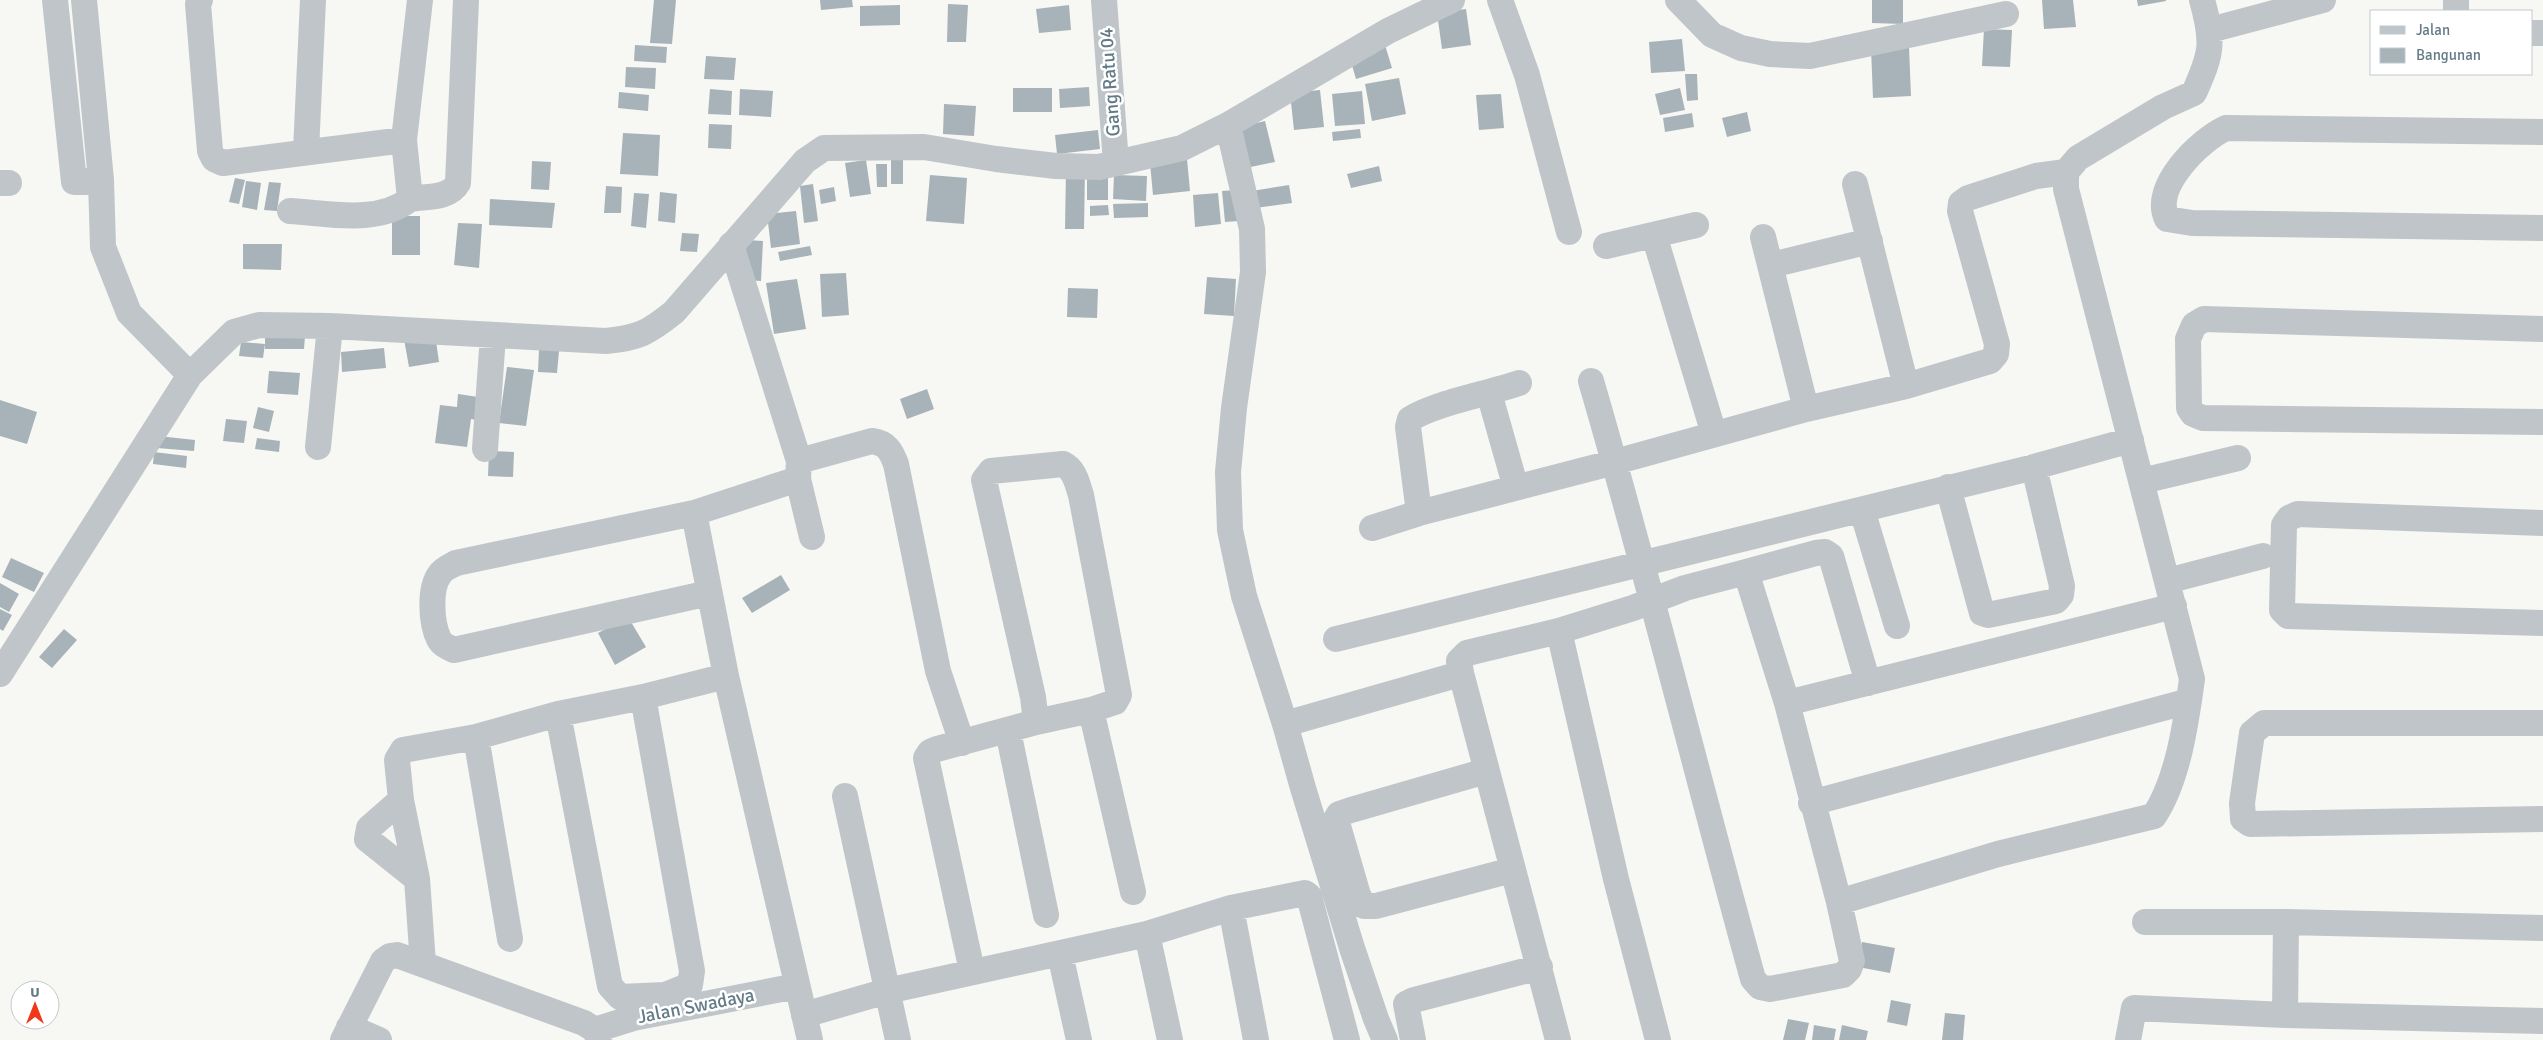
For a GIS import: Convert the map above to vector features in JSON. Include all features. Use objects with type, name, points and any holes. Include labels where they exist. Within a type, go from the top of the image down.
[{"type":"street","points":[[55,0],[74,182],[101,180]]},
{"type":"street","points":[[84,0],[101,180],[103,247],[129,313],[190,374]]},
{"type":"street","points":[[306,151],[314,0]]},
{"type":"street","points":[[410,199],[404,140],[420,0]]},
{"type":"street","points":[[290,211],[379,215],[400,207],[410,199],[446,194],[454,190],[458,183],[466,0]]},
{"type":"street","name":"Gang Ratu 04","points":[[1104,0],[1116,163]]},
{"type":"street","points":[[2,664],[190,374],[234,332],[260,326],[330,326],[606,341],[632,339],[656,327],[674,312],[805,161],[824,148],[924,147],[996,159],[1056,166],[1099,167],[1182,148],[1228,125],[1388,31],[1452,0]]},
{"type":"street","points":[[1500,0],[1526,75],[1569,232]]},
{"type":"street","points":[[1678,0],[1712,35],[1741,48],[1770,54],[1810,56],[2006,14]]},
{"type":"street","points":[[1839,902],[1998,854],[2154,816],[2166,799],[2189,701],[2192,680],[2066,189],[2066,172],[2078,158],[2163,107],[2194,93],[2209,60],[2210,30],[2202,0]]},
{"type":"street","points":[[198,1],[210,151],[214,159],[223,163],[404,140]]},
{"type":"street","points":[[2210,30],[2311,2]]},
{"type":"street","points":[[1228,125],[1252,229],[1254,272],[1230,454],[1230,530],[1244,596],[1285,724],[1302,788],[1352,948],[1385,1040]]},
{"type":"street","points":[[2543,132],[2226,128],[2209,139],[2184,160],[2168,187],[2164,211],[2167,219],[2171,222],[2192,223],[2543,228]]},
{"type":"street","points":[[1372,528],[1418,513],[1806,409],[1906,386],[1990,361],[1996,354],[1997,344],[1960,211],[1961,203],[1968,198],[2036,176],[2066,172]]},
{"type":"street","points":[[1855,184],[1906,386]]},
{"type":"street","points":[[1606,246],[1696,225]]},
{"type":"street","points":[[1654,235],[1714,434]]},
{"type":"street","points":[[1763,237],[1806,409]]},
{"type":"street","points":[[1771,265],[1870,241]]},
{"type":"street","points":[[731,245],[799,470],[812,537]]},
{"type":"street","points":[[2543,330],[2204,319],[2194,325],[2188,338],[2189,408],[2193,414],[2203,418],[2543,422]]},
{"type":"street","points":[[318,447],[330,326]]},
{"type":"street","points":[[484,449],[493,335]]},
{"type":"street","points":[[1590,381],[1614,462],[1753,979],[1760,987],[1770,990],[1843,975],[1849,970],[1852,962],[1839,902],[1811,803],[1787,703],[1746,572]]},
{"type":"street","points":[[1418,513],[1408,427],[1410,419],[1437,408],[1519,382]]},
{"type":"street","points":[[1489,393],[1512,474]]},
{"type":"street","points":[[1336,639],[1641,562],[2034,467],[2131,440]]},
{"type":"street","points":[[709,593],[454,650],[445,646],[439,638],[432,608],[434,585],[440,572],[456,563],[694,513],[872,441],[882,442],[891,450],[896,464],[938,671],[962,743]]},
{"type":"street","points":[[2142,481],[2238,458]]},
{"type":"street","points":[[972,971],[926,758],[930,752],[1036,722],[1091,710],[1115,702],[1119,695],[1081,495],[1070,468],[1063,464],[991,471],[984,480],[1033,697],[1036,722]]},
{"type":"street","points":[[1948,487],[1982,613],[1988,616],[2056,601],[2061,595],[2062,586],[2034,467]]},
{"type":"street","points":[[1862,510],[1897,626]]},
{"type":"street","points":[[694,513],[726,676],[810,1040]]},
{"type":"street","points":[[2543,523],[2298,514],[2289,518],[2284,525],[2281,597],[2282,610],[2288,616],[2543,623]]},
{"type":"street","points":[[1558,1040],[1458,660],[1467,653],[1559,631],[1685,588],[1825,552],[1831,556],[1868,683]]},
{"type":"street","points":[[2167,581],[2264,556]]},
{"type":"street","points":[[1787,703],[2174,606]]},
{"type":"street","points":[[1559,631],[1614,870],[1658,1040]]},
{"type":"street","points":[[1285,724],[1461,673]]},
{"type":"street","points":[[423,964],[417,879],[401,800],[397,760],[403,750],[476,736],[558,714],[643,697],[726,676]]},
{"type":"street","points":[[558,714],[610,986],[620,997],[665,995],[690,986],[692,971],[643,697]]},
{"type":"street","points":[[1811,803],[2189,701]]},
{"type":"street","points":[[1091,710],[1133,892]]},
{"type":"street","points":[[2543,724],[2264,723],[2252,733],[2242,813],[2246,823],[2250,824],[2543,819]]},
{"type":"street","points":[[1008,731],[1046,915]]},
{"type":"street","points":[[476,736],[510,939]]},
{"type":"street","points":[[1486,771],[1338,814],[1336,819],[1358,895],[1364,906],[1376,906],[1512,870]]},
{"type":"street","points":[[845,796],[898,1040]]},
{"type":"street","points":[[401,800],[369,828],[368,839],[417,879]]},
{"type":"street","points":[[804,1014],[887,991],[972,971],[1060,954],[1147,934],[1231,908],[1290,895],[1308,894],[1347,1040]]},
{"type":"street","points":[[1231,908],[1256,1040]]},
{"type":"street","points":[[2145,922],[2286,922],[2543,928]]},
{"type":"street","points":[[2285,1015],[2286,922]]},
{"type":"street","points":[[1147,934],[1170,1040]]},
{"type":"street","points":[[1060,954],[1079,1040]]},
{"type":"street","points":[[379,1040],[346,1034],[383,961],[390,956],[396,955],[584,1023],[597,1035]]},
{"type":"street","points":[[1413,1040],[1406,1004],[1414,1000],[1540,967]]},
{"type":"street","name":"Jalan Swadaya","points":[[597,1035],[633,1018],[797,986]]},
{"type":"street","points":[[2128,1040],[2134,1008],[2285,1015],[2543,1021]]},
{"type":"building","points":[[654,0],[676,0],[672,44],[650,43]]},
{"type":"building","points":[[820,0],[852,0],[853,7],[821,10]]},
{"type":"building","points":[[1872,0],[1903,0],[1903,24],[1872,23]]},
{"type":"building","points":[[2042,0],[2073,0],[2076,27],[2044,29]]},
{"type":"building","points":[[2137,0],[2166,0],[2166,1],[2138,6]]},
{"type":"building","points":[[948,4],[968,5],[966,42],[947,42]]},
{"type":"building","points":[[900,5],[900,25],[860,26],[860,6]]},
{"type":"building","points":[[1069,5],[1071,30],[1039,33],[1036,9]]},
{"type":"building","points":[[1466,9],[1471,45],[1442,49],[1437,13]]},
{"type":"building","points":[[1984,29],[2012,30],[2010,67],[1982,66]]},
{"type":"building","points":[[1682,39],[1685,71],[1651,73],[1649,42]]},
{"type":"building","points":[[635,45],[667,47],[666,63],[634,61]]},
{"type":"building","points":[[1385,45],[1392,68],[1356,79],[1349,55]]},
{"type":"building","points":[[1909,47],[1911,96],[1873,98],[1871,48]]},
{"type":"building","points":[[706,56],[736,58],[734,80],[704,79]]},
{"type":"building","points":[[626,67],[656,68],[655,89],[625,87]]},
{"type":"building","points":[[1685,74],[1697,74],[1698,100],[1687,101]]},
{"type":"building","points":[[1399,78],[1406,114],[1372,121],[1365,84]]},
{"type":"building","points":[[1089,87],[1090,106],[1060,108],[1059,89]]},
{"type":"building","points":[[1013,88],[1052,88],[1052,112],[1013,112]]},
{"type":"building","points":[[1680,88],[1685,110],[1660,115],[1655,94]]},
{"type":"building","points":[[710,89],[732,91],[731,115],[708,114]]},
{"type":"building","points":[[740,89],[773,91],[771,117],[739,115]]},
{"type":"building","points":[[1320,90],[1324,127],[1294,130],[1290,93]]},
{"type":"building","points":[[1362,91],[1365,124],[1335,126],[1332,94]]},
{"type":"building","points":[[619,92],[649,95],[648,111],[618,108]]},
{"type":"building","points":[[1501,94],[1504,128],[1479,130],[1476,95]]},
{"type":"building","points":[[944,104],[976,106],[974,136],[943,134]]},
{"type":"building","points":[[1747,112],[1751,131],[1727,137],[1722,118]]},
{"type":"building","points":[[1692,113],[1694,127],[1665,132],[1663,118]]},
{"type":"building","points":[[1265,121],[1275,162],[1246,168],[1236,128]]},
{"type":"building","points":[[709,124],[732,125],[731,149],[708,148]]},
{"type":"building","points":[[1360,129],[1361,138],[1333,141],[1332,132]]},
{"type":"building","points":[[1098,130],[1100,149],[1057,154],[1055,135]]},
{"type":"building","points":[[623,133],[660,135],[658,176],[620,174]]},
{"type":"building","points":[[891,159],[903,159],[903,184],[891,184]]},
{"type":"building","points":[[1187,159],[1190,191],[1153,195],[1150,163]]},
{"type":"building","points":[[866,160],[871,194],[850,197],[845,163]]},
{"type":"building","points":[[532,161],[551,162],[549,190],[531,189]]},
{"type":"building","points":[[876,164],[887,164],[887,187],[877,187]]},
{"type":"building","points":[[1379,166],[1382,181],[1351,188],[1347,174]]},
{"type":"building","points":[[1066,168],[1085,168],[1084,229],[1065,229]]},
{"type":"building","points":[[930,175],[967,178],[964,224],[926,221]]},
{"type":"building","points":[[1087,175],[1108,175],[1108,200],[1087,200]]},
{"type":"building","points":[[1114,175],[1147,176],[1146,201],[1113,199]]},
{"type":"building","points":[[235,178],[245,180],[239,204],[229,202]]},
{"type":"building","points":[[246,181],[261,183],[257,210],[242,207]]},
{"type":"building","points":[[269,182],[281,183],[277,211],[264,210]]},
{"type":"building","points":[[813,184],[818,221],[804,223],[800,186]]},
{"type":"building","points":[[1289,185],[1292,203],[1255,208],[1252,191]]},
{"type":"building","points":[[606,186],[622,187],[621,213],[604,213]]},
{"type":"building","points":[[834,187],[836,201],[821,204],[819,190]]},
{"type":"building","points":[[1236,190],[1239,221],[1225,222],[1222,191]]},
{"type":"building","points":[[660,192],[677,194],[675,223],[658,221]]},
{"type":"building","points":[[634,193],[649,194],[646,228],[631,226]]},
{"type":"building","points":[[1218,193],[1221,224],[1195,227],[1193,195]]},
{"type":"building","points":[[490,199],[555,203],[552,228],[489,225]]},
{"type":"building","points":[[1148,203],[1148,217],[1114,218],[1113,204]]},
{"type":"building","points":[[1108,205],[1109,215],[1090,216],[1090,206]]},
{"type":"building","points":[[796,211],[800,244],[771,248],[767,214]]},
{"type":"building","points":[[392,216],[420,216],[420,255],[392,255]]},
{"type":"building","points":[[458,223],[482,224],[479,268],[454,265]]},
{"type":"building","points":[[682,233],[699,234],[697,252],[680,251]]},
{"type":"building","points":[[746,240],[763,241],[761,281],[744,280]]},
{"type":"building","points":[[243,244],[282,244],[281,270],[243,269]]},
{"type":"building","points":[[810,246],[812,255],[780,261],[778,252]]},
{"type":"building","points":[[846,273],[849,315],[822,317],[820,274]]},
{"type":"building","points":[[1207,277],[1236,279],[1234,316],[1204,314]]},
{"type":"building","points":[[797,279],[806,329],[774,334],[766,283]]},
{"type":"building","points":[[1068,288],[1098,289],[1097,318],[1067,317]]},
{"type":"building","points":[[435,334],[439,362],[409,367],[404,339]]},
{"type":"building","points":[[265,335],[305,336],[304,349],[265,349]]},
{"type":"building","points":[[241,342],[265,344],[263,358],[239,356]]},
{"type":"building","points":[[384,348],[386,368],[342,372],[341,352]]},
{"type":"building","points":[[539,349],[559,351],[557,373],[538,372]]},
{"type":"building","points":[[507,367],[534,370],[526,426],[499,423]]},
{"type":"building","points":[[269,371],[300,373],[298,395],[267,393]]},
{"type":"building","points":[[927,389],[934,409],[907,419],[900,399]]},
{"type":"building","points":[[458,394],[485,398],[482,421],[471,419],[467,447],[435,443],[440,405],[457,407]]},
{"type":"building","points":[[0,400],[37,412],[27,444],[0,436]]},
{"type":"building","points":[[258,407],[274,411],[269,432],[253,428]]},
{"type":"building","points":[[226,419],[247,421],[244,443],[223,441]]},
{"type":"building","points":[[158,436],[195,440],[194,451],[157,448]]},
{"type":"building","points":[[257,438],[280,441],[279,452],[255,449]]},
{"type":"building","points":[[489,451],[514,452],[513,477],[488,476]]},
{"type":"building","points":[[154,452],[187,456],[186,468],[153,464]]},
{"type":"building","points":[[11,558],[44,573],[34,592],[2,577]]},
{"type":"building","points":[[781,575],[790,590],[752,613],[742,598]]},
{"type":"building","points":[[0,583],[19,594],[9,612],[0,607]]},
{"type":"building","points":[[0,609],[12,615],[3,631],[0,629]]},
{"type":"building","points":[[628,617],[646,647],[615,665],[598,633]]},
{"type":"building","points":[[64,629],[77,640],[52,668],[39,657]]},
{"type":"building","points":[[1862,942],[1895,948],[1890,973],[1858,967]]},
{"type":"building","points":[[1891,1000],[1911,1004],[1907,1026],[1887,1022]]},
{"type":"building","points":[[1945,1013],[1965,1015],[1963,1040],[1942,1040]]},
{"type":"building","points":[[1788,1019],[1809,1023],[1805,1040],[1783,1040]]},
{"type":"building","points":[[1814,1025],[1836,1029],[1834,1040],[1812,1040]]},
{"type":"building","points":[[1842,1025],[1868,1031],[1866,1040],[1839,1040]]}]
